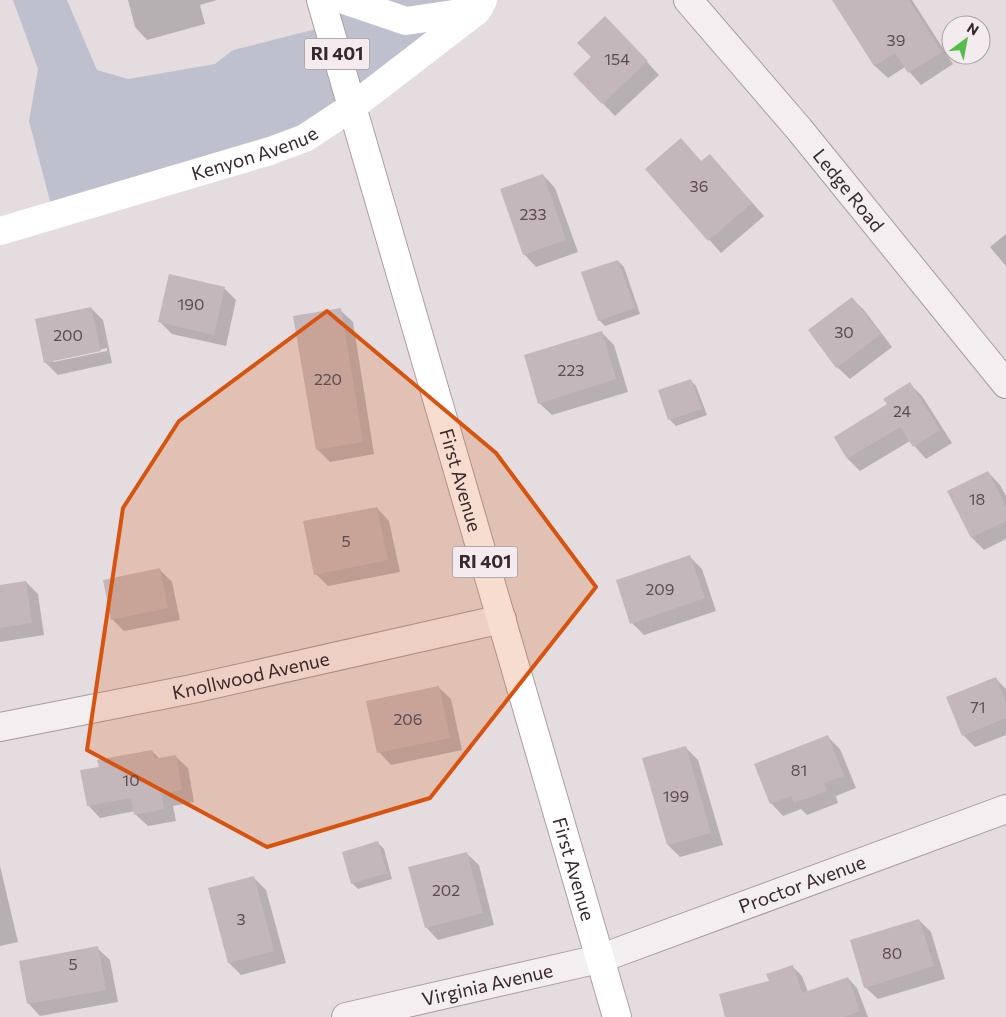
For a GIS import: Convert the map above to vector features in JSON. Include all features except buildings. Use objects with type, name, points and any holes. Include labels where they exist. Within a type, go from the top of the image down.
[{"type":"main road","name":"First Avenue","points":[[321,0],[617,1017]]},
{"type":"main road","name":"Kenyon Avenue","points":[[344,0],[406,21],[480,5]]},
{"type":"main road","name":"Kenyon Avenue","points":[[0,231],[270,151],[305,138],[352,107],[480,5]]},
{"type":"street","name":"Ledge Road","points":[[688,0],[799,129],[1006,384]]},
{"type":"street","name":"Knollwood Avenue","points":[[0,726],[192,689],[502,619]]},
{"type":"street","name":"Proctor Avenue","points":[[599,959],[1006,809]]},
{"type":"street","name":"Virginia Avenue","points":[[346,1017],[599,959]]},
{"type":"highlighted area","points":[[327,311],[496,453],[596,587],[430,798],[267,847],[87,750],[123,508],[179,421]]},
{"type":"shaded area","points":[[13,0],[67,0],[97,70],[128,79],[215,64],[233,50],[324,27],[323,0],[467,0],[459,12],[274,148],[52,209],[29,121],[38,69]]}]
